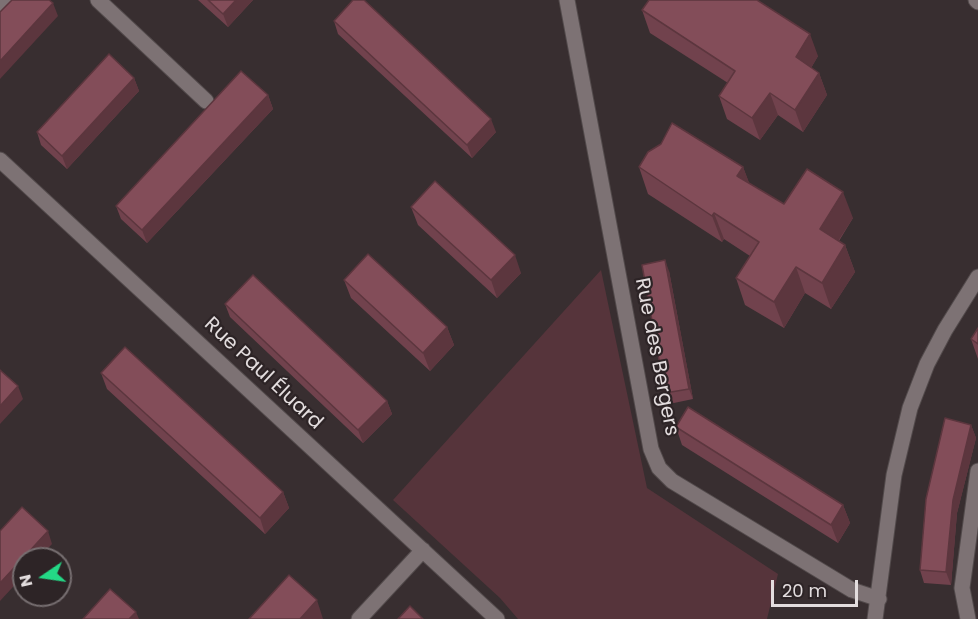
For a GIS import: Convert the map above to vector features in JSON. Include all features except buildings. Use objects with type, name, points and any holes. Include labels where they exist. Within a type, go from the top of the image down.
[{"type":"street","points":[[0,9],[9,0]]},
{"type":"street","points":[[98,0],[206,101]]},
{"type":"street","name":"Rue des Bergers","points":[[567,0],[651,449],[659,468],[672,482],[852,590],[879,599]]},
{"type":"street","name":"Rue Paul Éluard","points":[[0,160],[497,619]]},
{"type":"street","points":[[875,619],[894,475],[910,408],[940,339],[978,277]]},
{"type":"street","points":[[968,619],[962,588],[978,471]]},
{"type":"street","points":[[359,619],[423,550]]},
{"type":"shaded area","points":[[601,270],[647,488],[778,574],[767,619],[518,619],[500,598],[393,500]]}]
